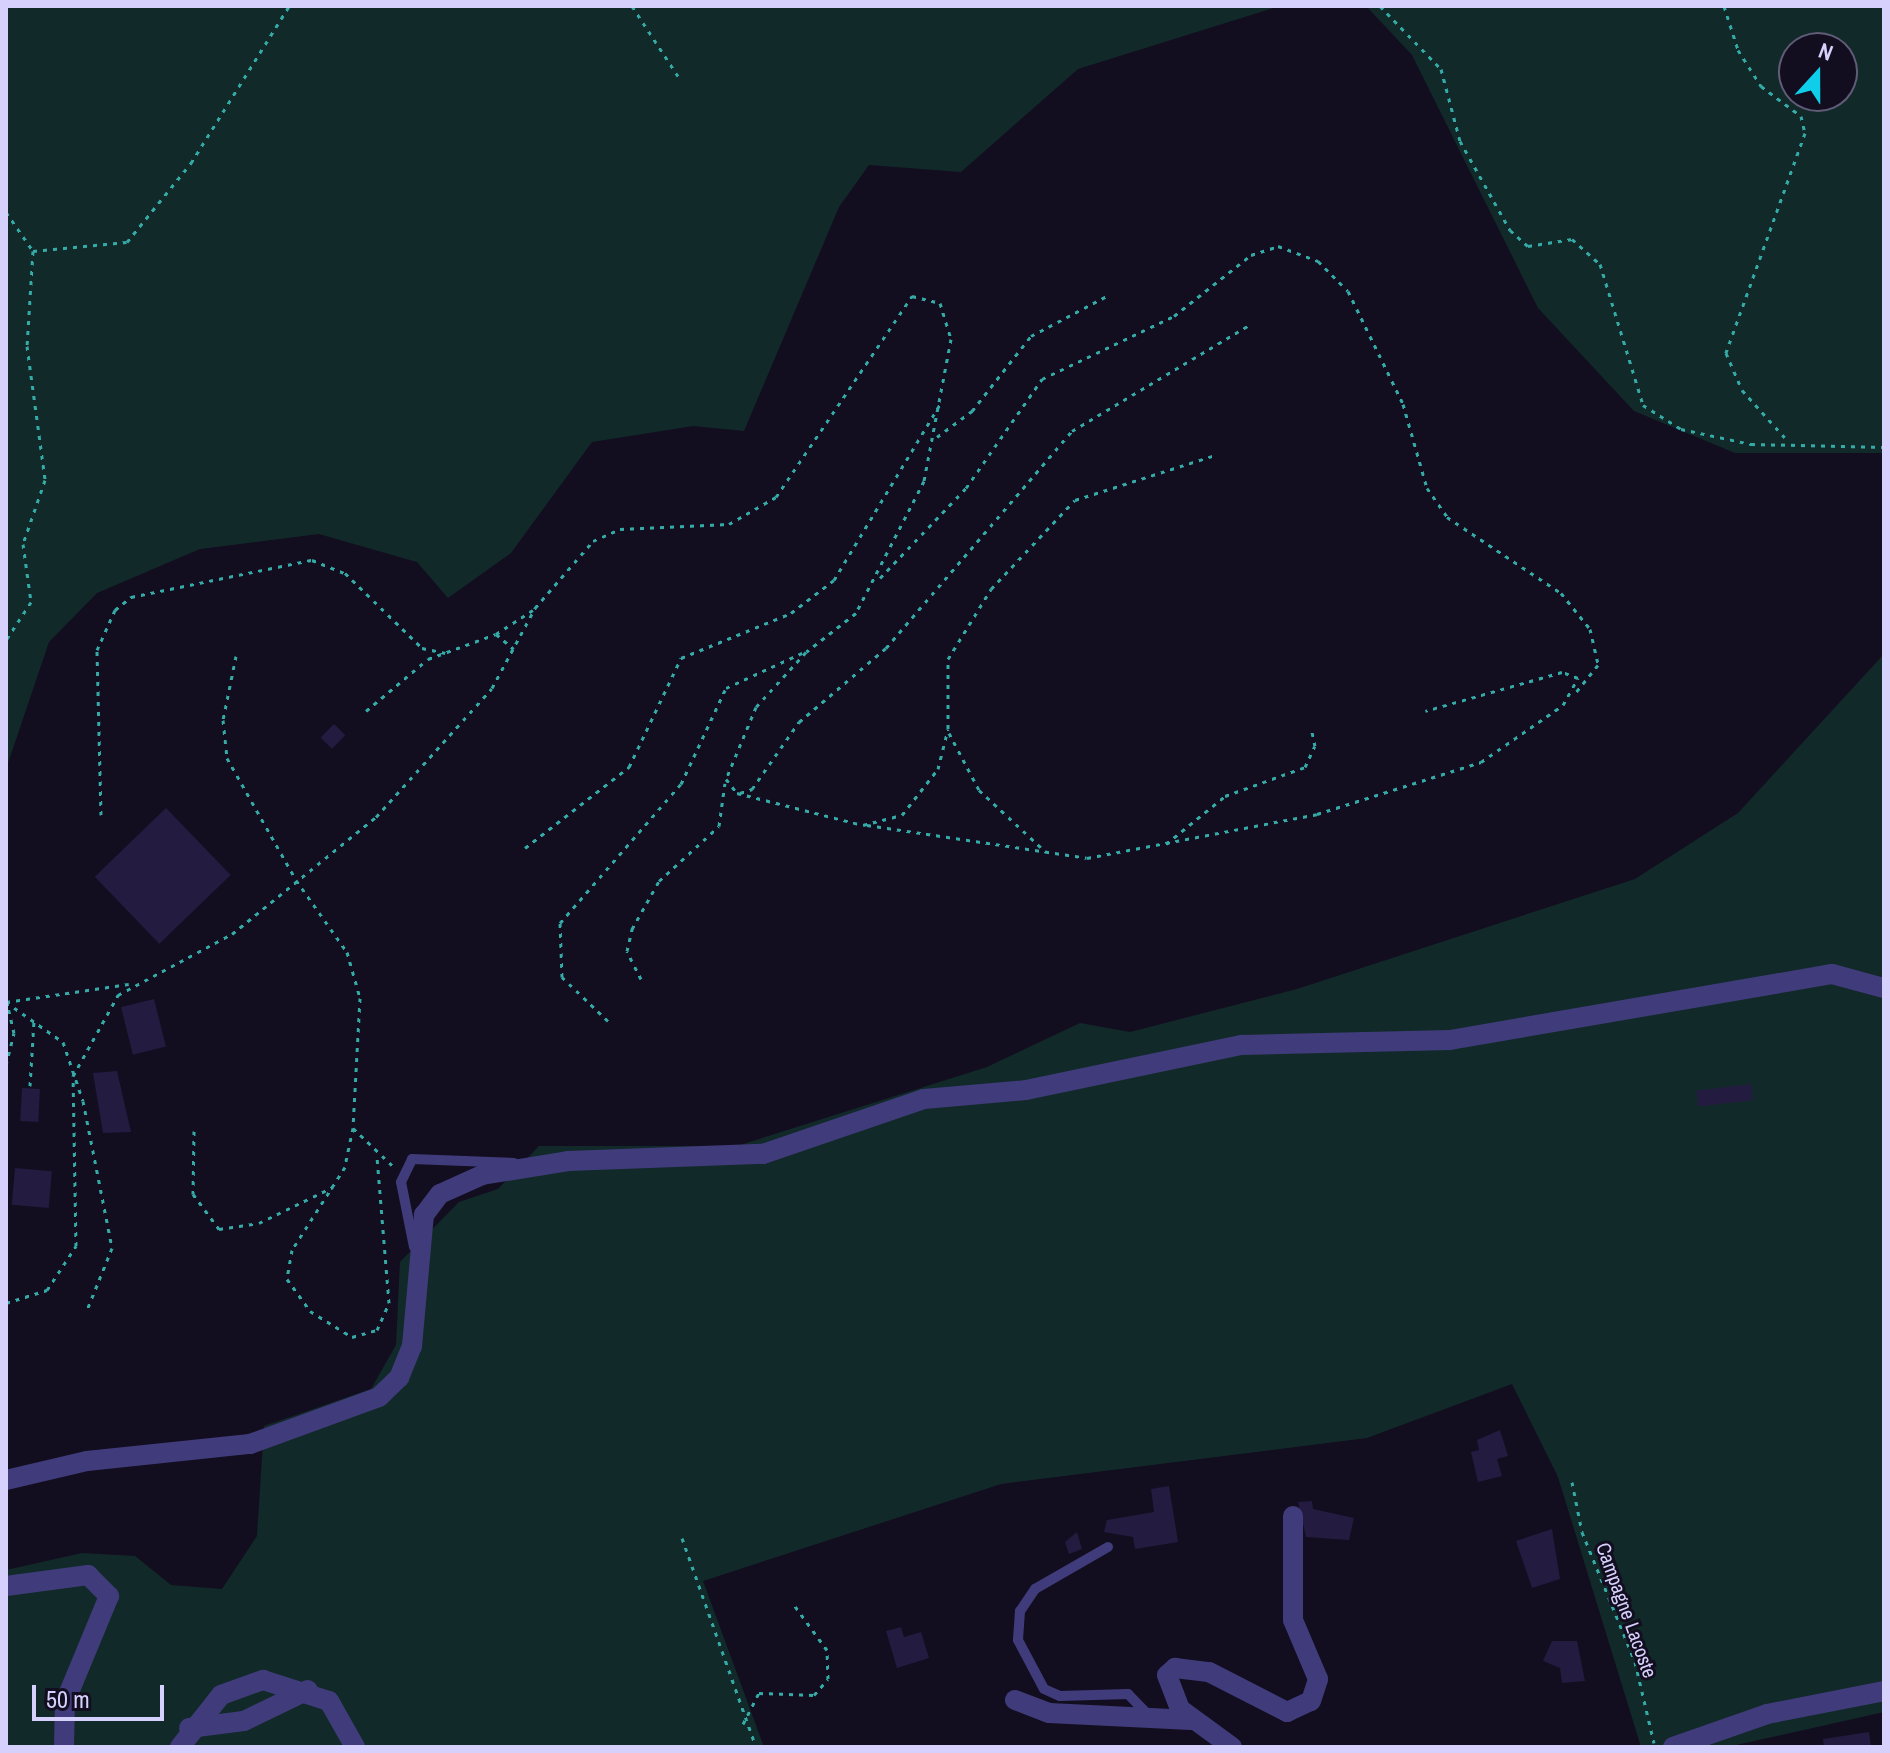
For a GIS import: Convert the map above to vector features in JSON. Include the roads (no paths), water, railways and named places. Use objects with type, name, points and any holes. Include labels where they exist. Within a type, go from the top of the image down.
[{"type":"street","points":[[6,1480],[87,1461],[227,1449],[359,1409],[390,1389],[409,1361],[422,1222],[440,1194],[531,1165],[763,1154],[924,1099],[1026,1090],[1269,1041],[1450,1040],[1832,974],[1884,988]]},
{"type":"street","points":[[1232,1747],[1191,1720],[1166,1685],[1175,1668],[1209,1672],[1287,1712],[1318,1690],[1293,1620],[1293,1516]]},
{"type":"street","points":[[6,1586],[88,1575],[109,1596],[65,1702],[64,1747]]},
{"type":"street","points":[[184,1738],[221,1695],[249,1681],[308,1690],[337,1710],[355,1747]]},
{"type":"street","points":[[184,1738],[244,1721],[308,1690]]},
{"type":"street","points":[[1673,1747],[1767,1714],[1884,1691]]},
{"type":"street","points":[[1015,1700],[1049,1713],[1191,1720]]},
{"type":"lane","points":[[418,1264],[402,1173],[427,1154],[531,1165]]},
{"type":"lane","points":[[1108,1547],[1035,1589],[1020,1611],[1018,1640],[1044,1689],[1060,1696],[1128,1694],[1149,1716]]}]
